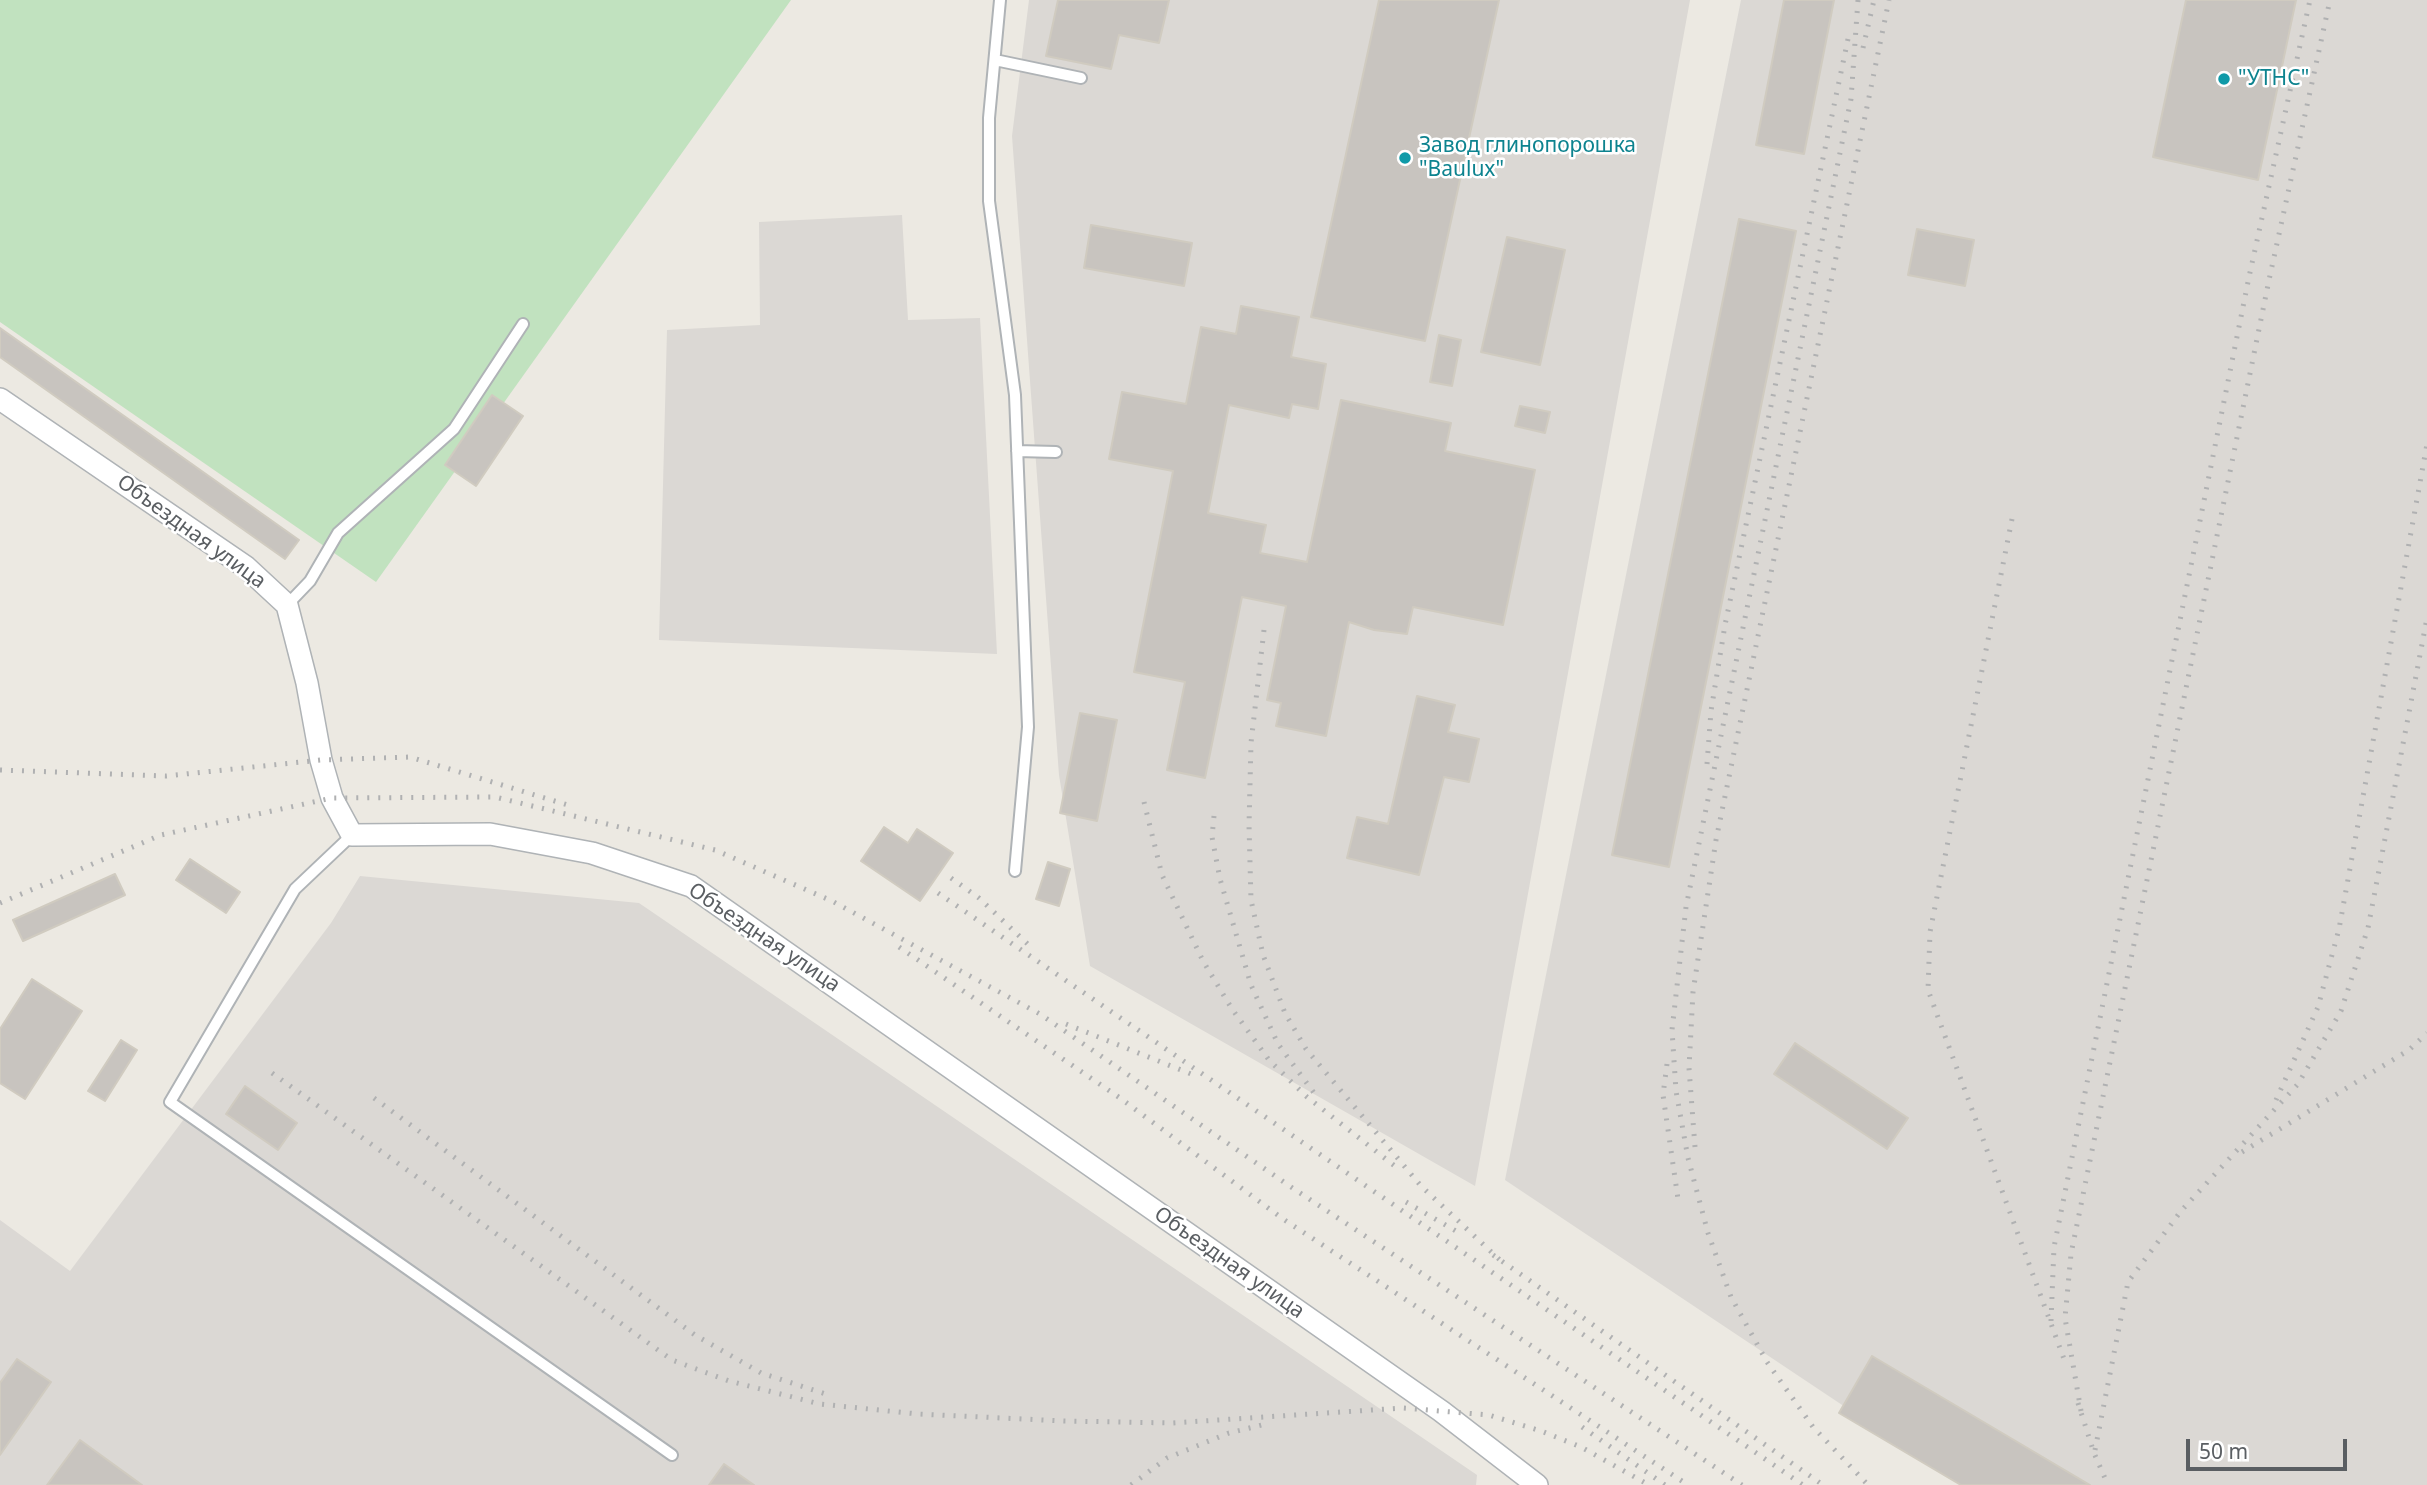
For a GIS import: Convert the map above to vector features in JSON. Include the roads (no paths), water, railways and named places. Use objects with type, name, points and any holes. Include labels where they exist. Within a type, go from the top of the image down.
[{"type":"street","name":"Объездная улица","points":[[0,399],[246,567],[287,605]]},
{"type":"street","points":[[287,605],[307,683],[320,760],[332,797],[352,835]]},
{"type":"street","name":"Объездная улица","points":[[352,835],[490,834],[592,853],[691,886],[1441,1411],[1537,1485]]},
{"type":"lane","points":[[1000,0],[989,118],[989,201],[1015,395],[1028,727],[1015,871]]},
{"type":"lane","points":[[995,60],[1081,78]]},
{"type":"lane","points":[[287,605],[310,581],[338,533],[454,429],[523,324]]},
{"type":"lane","points":[[1017,451],[1056,452]]},
{"type":"lane","points":[[352,835],[295,889],[170,1102],[672,1455]]},
{"type":"railway","points":[[1858,0],[1851,99],[1686,907],[1672,1030],[1676,1091],[1688,1158],[1708,1233],[1731,1297],[1767,1362],[1813,1427],[1868,1485]]},
{"type":"railway","points":[[1863,48],[1874,0]]},
{"type":"railway","points":[[1695,1147],[1689,1068],[1693,992],[1716,840],[1889,0]]},
{"type":"railway","points":[[2051,1321],[2054,1247],[2249,277],[2310,0]]},
{"type":"railway","points":[[2081,1411],[2065,1318],[2071,1254],[2269,280],[2330,0]]},
{"type":"railway","points":[[1707,764],[1711,711],[1725,625],[1848,39]]},
{"type":"railway","points":[[2276,1100],[2318,1007],[2339,929],[2427,444]]},
{"type":"railway","points":[[2012,519],[1930,932],[1928,990],[2064,1359]]},
{"type":"railway","points":[[2095,1450],[2128,1282],[2181,1211],[2298,1084],[2341,1011],[2368,928],[2427,618]]},
{"type":"railway","points":[[1264,630],[1251,743],[1249,825],[1251,900],[1263,955],[1285,1013],[1306,1049],[1421,1186],[1501,1261]]},
{"type":"railway","points":[[0,770],[166,776],[321,760],[410,757],[571,806]]},
{"type":"railway","points":[[0,903],[161,835],[332,798],[495,797],[715,850],[832,901],[1040,1014],[1291,1187],[1742,1485]]},
{"type":"railway","points":[[1144,802],[1162,875],[1203,961],[1232,1009],[1269,1060],[1307,1097],[1396,1167]]},
{"type":"railway","points":[[1214,816],[1212,837],[1220,879],[1251,985],[1278,1044],[1317,1097]]},
{"type":"railway","points":[[951,878],[979,898],[1033,949]]},
{"type":"railway","points":[[938,893],[1803,1485]]},
{"type":"railway","points":[[899,947],[1120,1098],[1283,1219],[1688,1485]]},
{"type":"railway","points":[[1066,1024],[1196,1076]]},
{"type":"railway","points":[[2242,1152],[2409,1050],[2427,1033]]},
{"type":"railway","points":[[1667,1064],[1663,1095],[1678,1199]]},
{"type":"railway","points":[[272,1073],[672,1360],[729,1381],[820,1404],[918,1414],[1065,1421],[1172,1423],[1403,1408],[1489,1415],[1581,1447],[1649,1485]]},
{"type":"railway","points":[[374,1098],[695,1335],[761,1373],[832,1396]]},
{"type":"railway","points":[[1406,1202],[1461,1234]]},
{"type":"railway","points":[[1493,1255],[1823,1485]]},
{"type":"railway","points":[[2078,1403],[2094,1453],[2108,1485]]},
{"type":"railway","points":[[1131,1485],[1167,1458],[1229,1433],[1262,1425]]},
{"type":"railway","points":[[1582,1427],[1665,1485]]},
{"type":"place","name":"\"УТНС\"","points":[[2224,79]]},
{"type":"place","name":"Завод глинопорошка \"Baulux\"","points":[[1405,158]]}]
